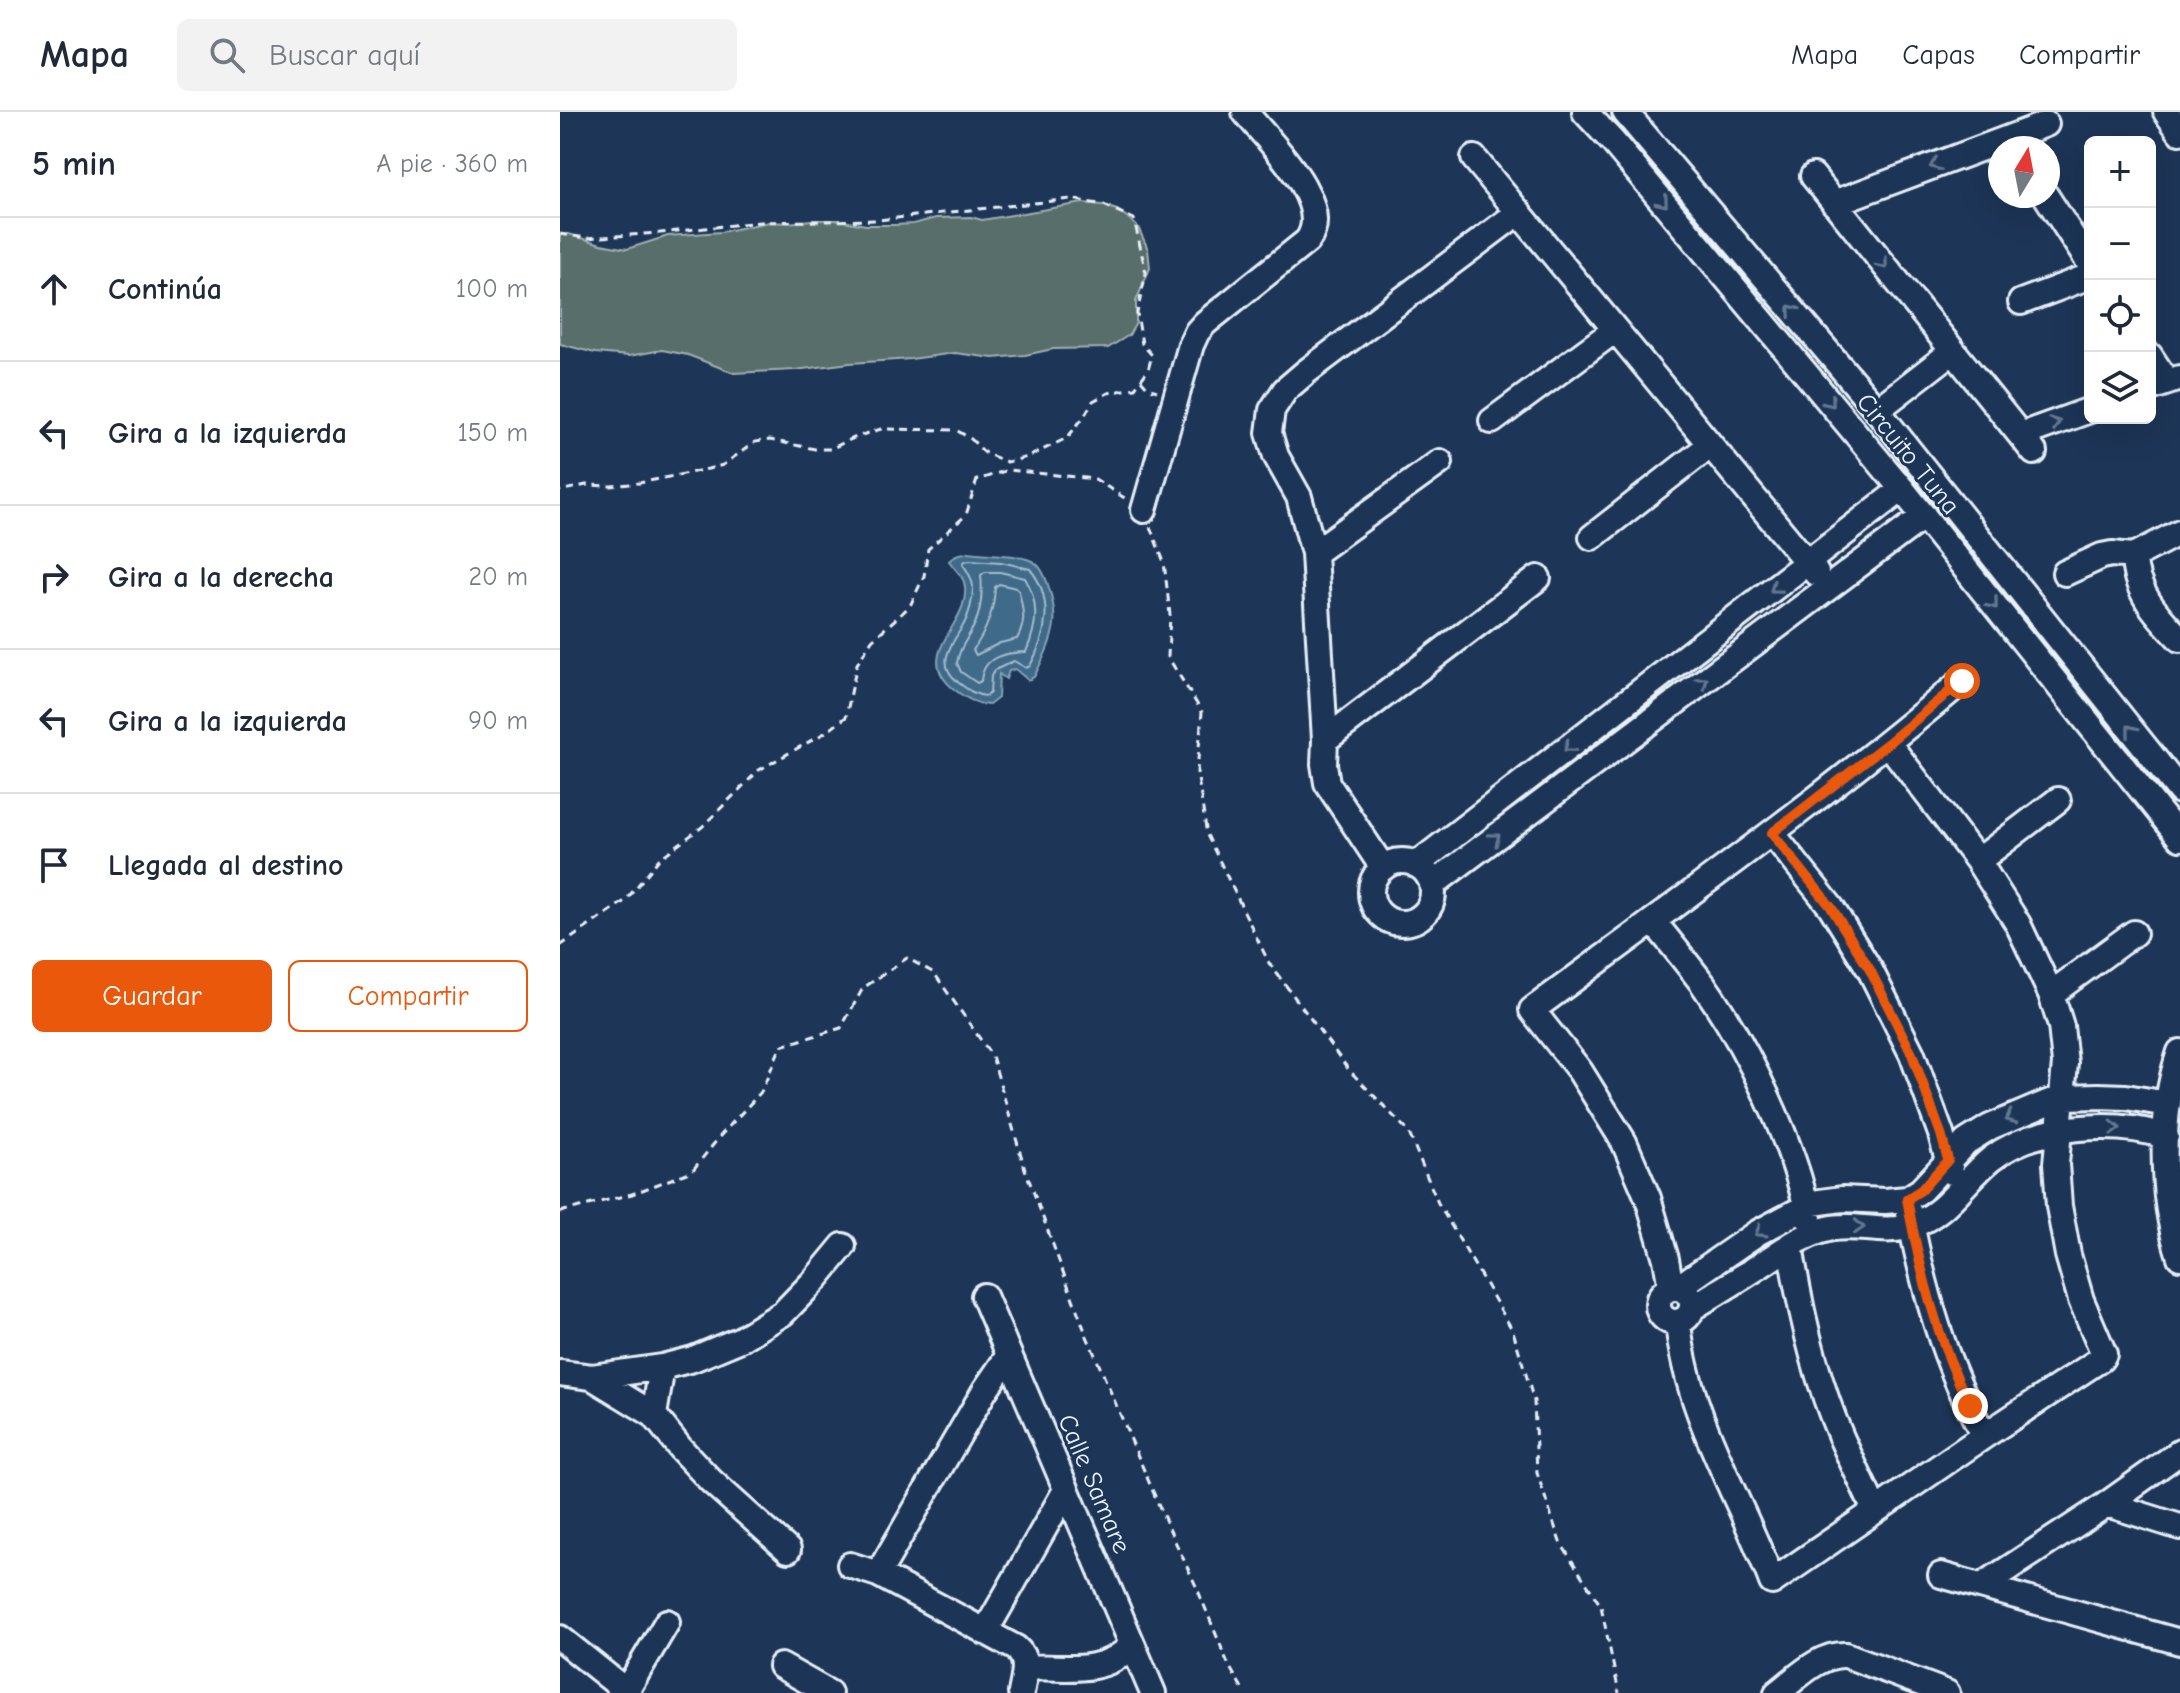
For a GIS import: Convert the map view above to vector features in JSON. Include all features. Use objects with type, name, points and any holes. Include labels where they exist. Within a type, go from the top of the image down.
[{"type":"street","points":[[1144,510],[1197,332],[1312,234],[1314,225],[1308,192],[1245,112]]},
{"type":"street","name":"Circuito Tuna","points":[[1585,112],[1902,489],[2180,838]]},
{"type":"street","points":[[2166,112],[2180,132]]},
{"type":"street","points":[[1613,142],[1630,118]]},
{"type":"street","name":"Circuito Tuna","points":[[1630,118],[1877,410],[2180,791]]},
{"type":"street","points":[[2024,136],[2046,124]]},
{"type":"street","points":[[1834,203],[1988,151]]},
{"type":"street","points":[[1474,158],[1828,588]]},
{"type":"street","points":[[1813,176],[2027,443],[2084,413]]},
{"type":"street","points":[[2054,208],[2084,255]]},
{"type":"street","points":[[1383,868],[1327,783],[1314,553],[1299,497],[1276,456],[1269,433],[1272,410],[1285,390],[1306,372],[1519,212]]},
{"type":"street","points":[[2021,302],[2084,278]]},
{"type":"street","points":[[1492,421],[1615,330]]},
{"type":"street","points":[[1877,410],[1953,351]]},
{"type":"street","points":[[1592,537],[1710,445]]},
{"type":"street","points":[[1314,553],[1440,462]]},
{"type":"street","points":[[1416,865],[1902,489]]},
{"type":"street","points":[[1432,885],[1924,516]]},
{"type":"street","points":[[1855,526],[1876,552]]},
{"type":"street","points":[[2065,573],[2102,556],[2134,556],[2180,532]]},
{"type":"street","points":[[2134,556],[2134,569],[2142,594],[2180,639]]},
{"type":"street","points":[[1325,740],[1538,578]]},
{"type":"street","points":[[1674,1288],[1648,1198],[1624,1142],[1580,1071],[1532,1010],[1772,833],[1962,681]]},
{"type":"street","points":[[1637,694],[1655,719]]},
{"type":"street","points":[[1674,1288],[1688,1294],[1691,1299],[1680,1344],[1688,1376],[1710,1440],[1772,1582],[2101,1359],[2104,1354],[2081,1300],[2068,1255],[2059,1206],[2056,1164],[2065,1063],[2061,1026],[2051,994],[2018,924],[1978,861],[1888,743]]},
{"type":"street","points":[[1978,861],[2058,800]]},
{"type":"street","points":[[1772,833],[1831,907],[1870,970],[1912,1054],[1941,1134],[1957,1194]]},
{"type":"street","points":[[1399,862],[1416,865],[1429,877],[1431,902],[1421,916],[1405,923],[1381,915],[1372,900],[1373,882],[1383,868],[1399,862]]},
{"type":"street","points":[[1653,921],[1704,986],[1747,1057],[1777,1119],[1806,1206],[1801,1239],[1807,1335],[1840,1436],[1875,1511]]},
{"type":"street","points":[[2051,994],[2134,933]]},
{"type":"street","points":[[2180,1052],[2168,1104],[2166,1136],[2166,1186],[2173,1237],[2180,1257]]},
{"type":"street","points":[[1674,1288],[1757,1233],[1813,1203],[1842,1199],[1907,1199],[1921,1190],[1966,1142],[2025,1111],[2062,1099],[2098,1096],[2168,1104]]},
{"type":"street","points":[[1685,1315],[1801,1239],[1832,1227],[1890,1229],[1912,1226],[1938,1212],[1992,1159],[2046,1133],[2106,1127],[2149,1131],[2166,1136]]},
{"type":"street","points":[[1907,1199],[1920,1270],[1946,1352],[1984,1436]]},
{"type":"street","points":[[560,1373],[592,1377],[662,1367],[693,1359],[741,1339],[783,1313],[843,1246]]},
{"type":"street","name":"Calle Samare","points":[[984,1296],[1153,1693]]},
{"type":"street","points":[[878,1574],[985,1390],[1009,1355]]},
{"type":"street","points":[[654,1415],[662,1367]]},
{"type":"street","points":[[592,1377],[654,1415],[711,1481],[788,1550]]},
{"type":"street","points":[[1982,1586],[2180,1452]]},
{"type":"street","points":[[985,1632],[1066,1490]]},
{"type":"street","points":[[2107,1504],[2180,1527]]},
{"type":"street","points":[[850,1565],[878,1574],[1021,1653],[1026,1662],[1021,1693]]},
{"type":"street","points":[[1941,1575],[2180,1642]]},
{"type":"street","points":[[560,1638],[626,1692],[667,1622]]},
{"type":"street","points":[[1025,1667],[1099,1667],[1122,1656],[1132,1645]]},
{"type":"street","points":[[1777,1693],[1824,1658],[1836,1654],[1947,1693]]},
{"type":"street","points":[[781,1666],[829,1693]]},
{"type":"path","points":[[560,234],[586,238],[760,222],[878,220],[1071,199],[1104,205],[1134,219],[1146,273],[1137,313],[1142,344],[1152,355],[1148,370],[1135,388],[1108,393],[1093,401],[1067,438],[1028,457],[1007,462],[985,453],[956,430],[881,429],[830,449],[770,440],[755,442],[723,465],[708,469],[639,483],[586,485],[560,491]]},
{"type":"path","points":[[1007,462],[1008,470]]},
{"type":"path","points":[[560,946],[626,900],[659,859],[702,827],[759,770],[828,731],[846,717],[857,664],[872,640],[910,606],[924,576],[928,549],[966,515],[977,480],[1008,470],[1095,479],[1144,510],[1164,562],[1170,615],[1168,657],[1202,712],[1197,772],[1207,835],[1269,963],[1349,1070],[1408,1131],[1438,1203],[1513,1331],[1534,1401],[1537,1473],[1560,1542],[1601,1606],[1619,1693]]},
{"type":"path","points":[[560,1212],[632,1194],[692,1171],[761,1092],[781,1046],[841,1028],[863,988],[907,958],[934,973],[992,1056],[1025,1169],[1086,1334],[1229,1666],[1245,1693]]},
{"type":"green space","points":[[1083,203],[1102,205],[1127,217],[1138,227],[1148,249],[1150,268],[1136,301],[1136,323],[1129,335],[1108,348],[1053,349],[993,358],[955,353],[795,370],[734,373],[688,355],[662,350],[629,356],[595,353],[560,344],[560,235],[569,234],[627,249],[668,236],[721,232],[769,222],[837,220],[866,225],[894,225],[936,218],[971,217],[982,220]]},
{"type":"water","points":[[969,552],[1009,555],[1032,561],[1042,571],[1054,609],[1051,638],[1034,677],[1028,680],[1015,669],[1009,671],[1006,679],[999,674],[998,698],[989,705],[980,704],[955,690],[942,676],[938,663],[940,650],[965,597],[963,579],[949,561],[956,555]]},
{"type":"route","points":[[1962,681],[1772,833],[1831,907],[1870,970],[1912,1054],[1941,1134],[1948,1160],[1933,1179],[1907,1199],[1920,1270],[1946,1352],[1970,1406]]}]
